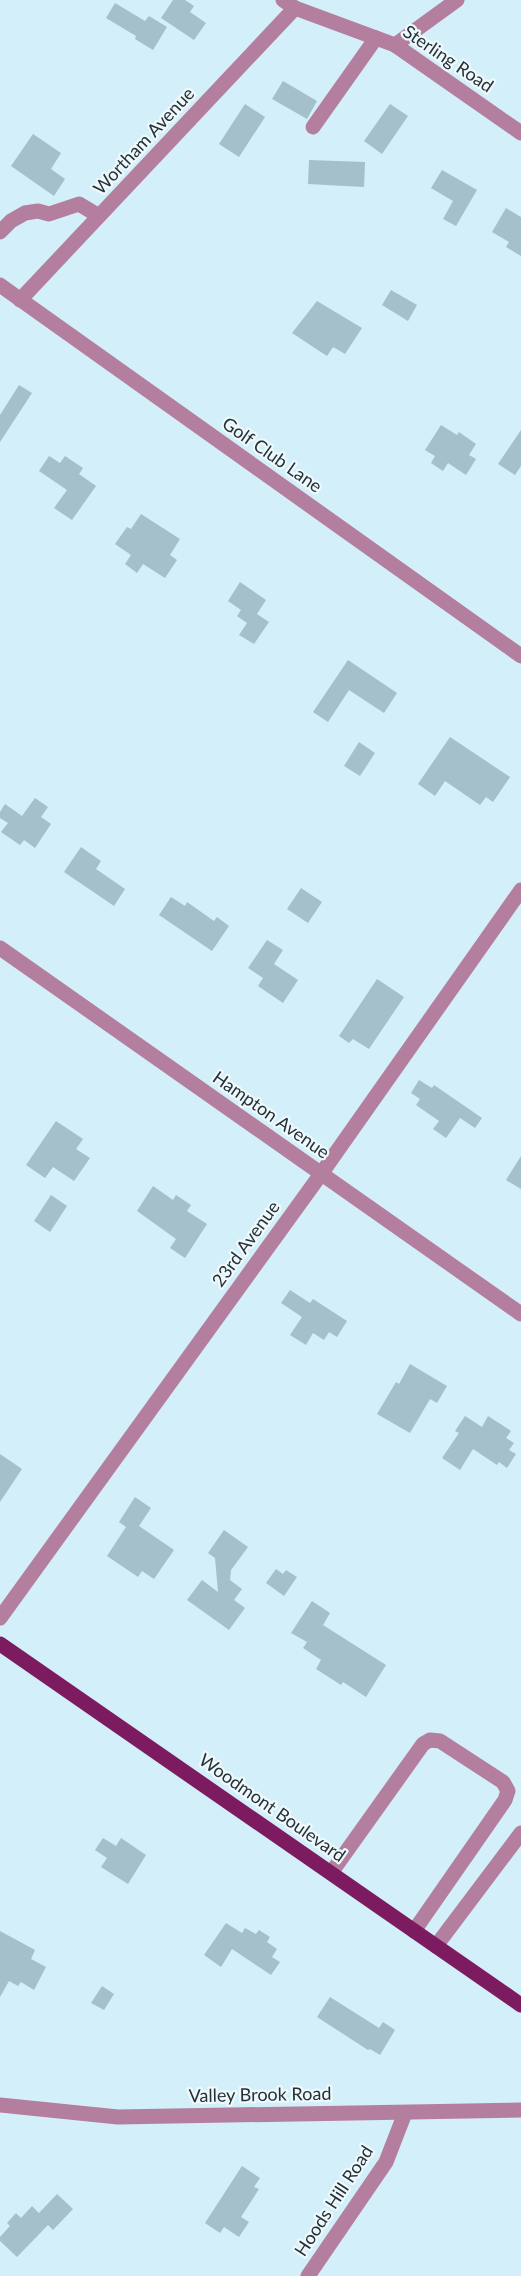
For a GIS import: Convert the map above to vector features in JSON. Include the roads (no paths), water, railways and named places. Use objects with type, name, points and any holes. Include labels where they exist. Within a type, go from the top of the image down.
[{"type":"main road","name":"Woodmont Boulevard","points":[[0,1644],[521,2005]]},
{"type":"street","points":[[395,45],[457,0]]},
{"type":"street","name":"Sterling Road","points":[[289,4],[395,45],[521,133]]},
{"type":"street","name":"Wortham Avenue","points":[[20,300],[99,216],[289,4]]},
{"type":"street","points":[[313,127],[376,38]]},
{"type":"street","points":[[0,232],[11,221],[25,213],[38,211],[49,214],[79,204],[99,216]]},
{"type":"street","name":"Golf Club Lane","points":[[0,285],[521,656]]},
{"type":"street","name":"23rd Avenue","points":[[0,1618],[321,1174],[521,890]]},
{"type":"street","name":"Hampton Avenue","points":[[0,948],[521,1314]]},
{"type":"street","points":[[331,1873],[417,1752],[423,1744],[430,1740],[440,1741],[503,1782],[508,1791],[505,1800],[414,1931]]},
{"type":"street","points":[[436,1946],[521,1833]]},
{"type":"street","name":"Valley Brook Road","points":[[0,2105],[118,2117],[521,2110]]},
{"type":"street","name":"Hoods Hill Road","points":[[308,2276],[386,2162],[405,2113]]}]
